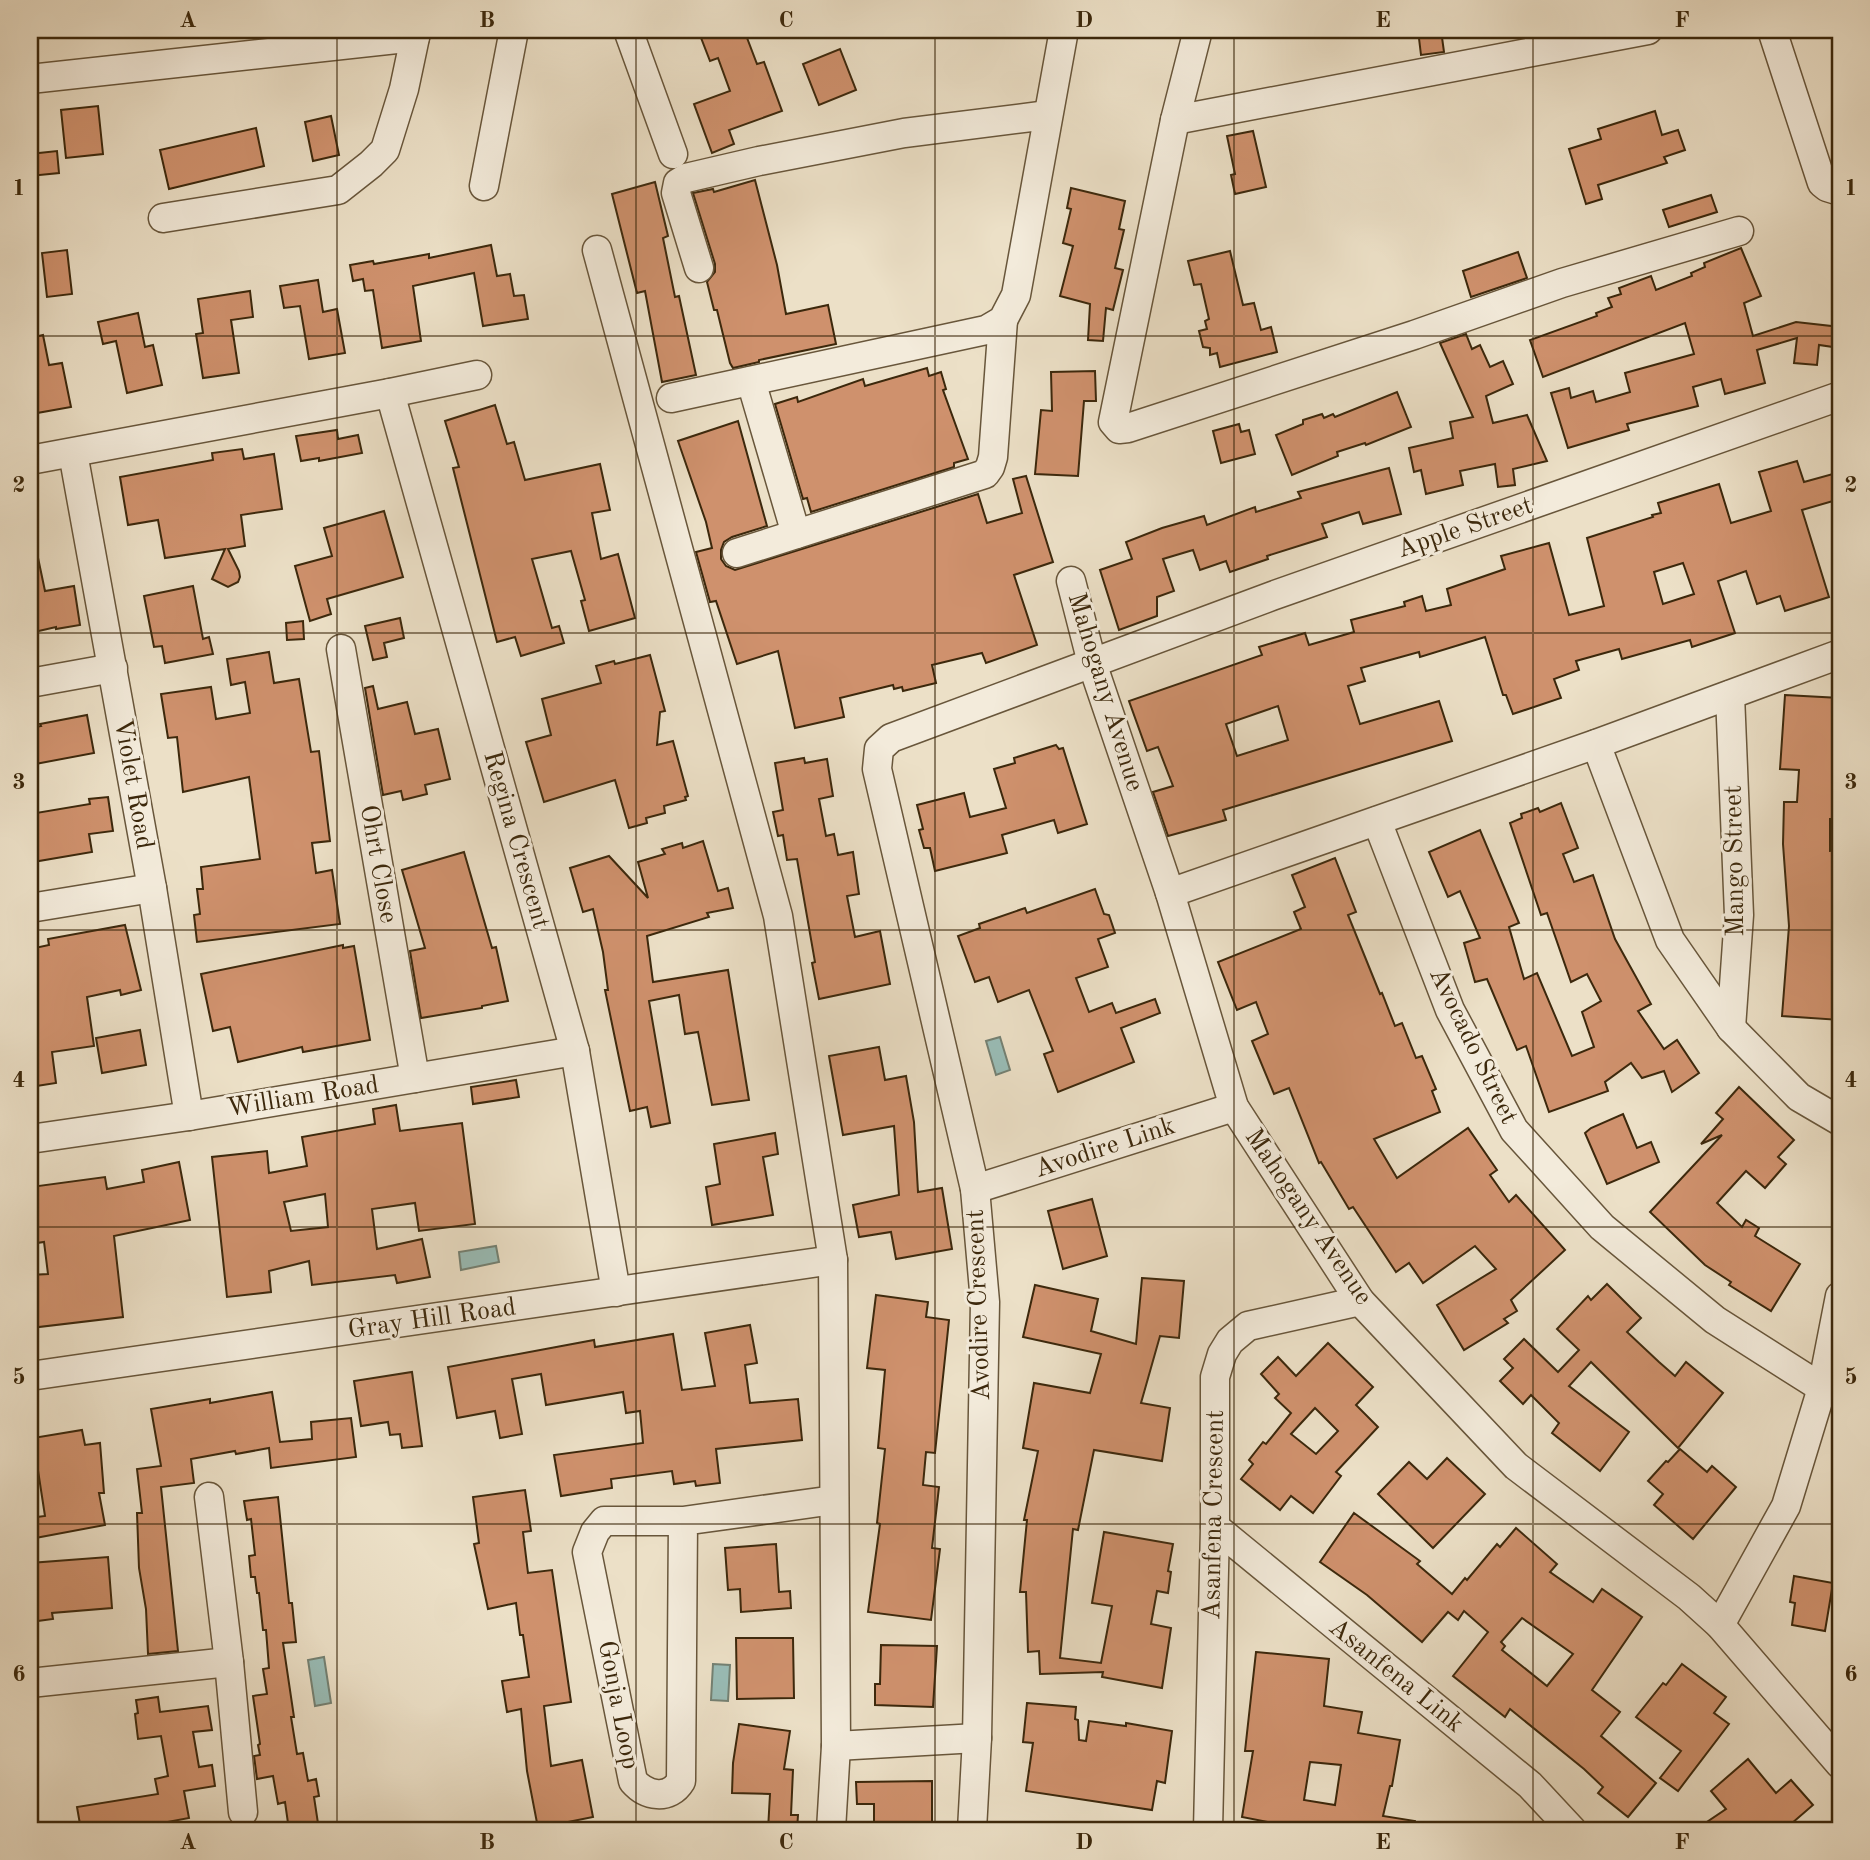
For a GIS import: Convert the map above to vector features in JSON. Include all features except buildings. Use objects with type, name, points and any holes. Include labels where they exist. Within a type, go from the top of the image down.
[{"type":"street","points":[[484,186],[514,30]]},
{"type":"street","points":[[628,30],[673,154]]},
{"type":"street","points":[[737,553],[985,474],[990,467],[993,457],[1003,320],[1016,295],[1064,30]]},
{"type":"street","points":[[1198,30],[1175,120],[1113,422],[1119,429],[1414,335],[1562,282],[1739,231]]},
{"type":"street","points":[[1175,120],[1648,30]]},
{"type":"street","points":[[1772,30],[1822,183],[1840,191]]},
{"type":"street","points":[[30,79],[416,34],[404,89],[386,150],[338,190],[163,218]]},
{"type":"street","points":[[699,268],[676,193],[678,183],[685,178],[904,133],[1048,115]]},
{"type":"street","points":[[597,250],[778,916],[833,1260],[836,1746],[831,1830]]},
{"type":"street","points":[[671,398],[986,330],[1003,320]]},
{"type":"street","points":[[30,460],[477,375]]},
{"type":"street","points":[[751,381],[796,534]]},
{"type":"street","name":"Regina Crescent","points":[[390,393],[575,1051],[616,1292]]},
{"type":"street","name":"Apple Street","points":[[879,749],[891,738],[1272,596],[1840,396]]},
{"type":"street","name":"Violet Road","points":[[73,453],[152,888],[189,1116]]},
{"type":"street","name":"Mahogany Avenue","points":[[1071,581],[1091,663],[1170,893],[1234,1107],[1360,1301],[1517,1465],[1689,1597],[1720,1625],[1840,1764]]},
{"type":"street","name":"Ohrt Close","points":[[341,649],[415,1078]]},
{"type":"street","points":[[1170,893],[1596,744],[1840,654]]},
{"type":"street","points":[[30,683],[113,668]]},
{"type":"street","name":"Mango Street","points":[[1730,695],[1740,915],[1731,1028]]},
{"type":"street","points":[[1596,744],[1670,940],[1731,1028],[1798,1097],[1840,1121]]},
{"type":"street","name":"Avodire Crescent","points":[[879,749],[877,769],[975,1189],[985,1302],[977,1738],[972,1830]]},
{"type":"street","name":"Avocado Street","points":[[1377,821],[1450,1010],[1514,1130],[1602,1227],[1715,1320],[1822,1388]]},
{"type":"street","points":[[30,908],[152,888]]},
{"type":"street","name":"William Road","points":[[30,1139],[189,1116],[575,1051]]},
{"type":"street","name":"Avodire Link","points":[[975,1189],[1234,1107]]},
{"type":"street","name":"Gray Hill Road","points":[[30,1376],[833,1260]]},
{"type":"street","points":[[1720,1625],[1786,1506],[1822,1388],[1840,1296]]},
{"type":"street","name":"Asanfena Crescent","points":[[1208,1830],[1215,1527],[1215,1377],[1222,1354],[1230,1341],[1248,1326],[1360,1301]]},
{"type":"street","points":[[209,1497],[229,1662],[243,1812]]},
{"type":"street","name":"Gonja Loop","points":[[683,1521],[681,1781],[676,1789],[668,1794],[655,1794],[642,1791],[632,1781],[587,1552],[594,1532],[604,1521],[683,1521],[834,1500]]},
{"type":"street","name":"Asanfena Link","points":[[1215,1527],[1530,1785],[1572,1830]]},
{"type":"street","points":[[30,1684],[229,1662]]},
{"type":"street","points":[[836,1746],[977,1738]]},
{"type":"water","points":[[1000,1037],[1010,1070],[996,1075],[986,1041]]},
{"type":"water","points":[[496,1246],[499,1262],[461,1270],[459,1252]]},
{"type":"water","points":[[324,1657],[331,1703],[315,1706],[308,1660]]},
{"type":"water","points":[[713,1664],[730,1665],[728,1701],[711,1700]]}]
